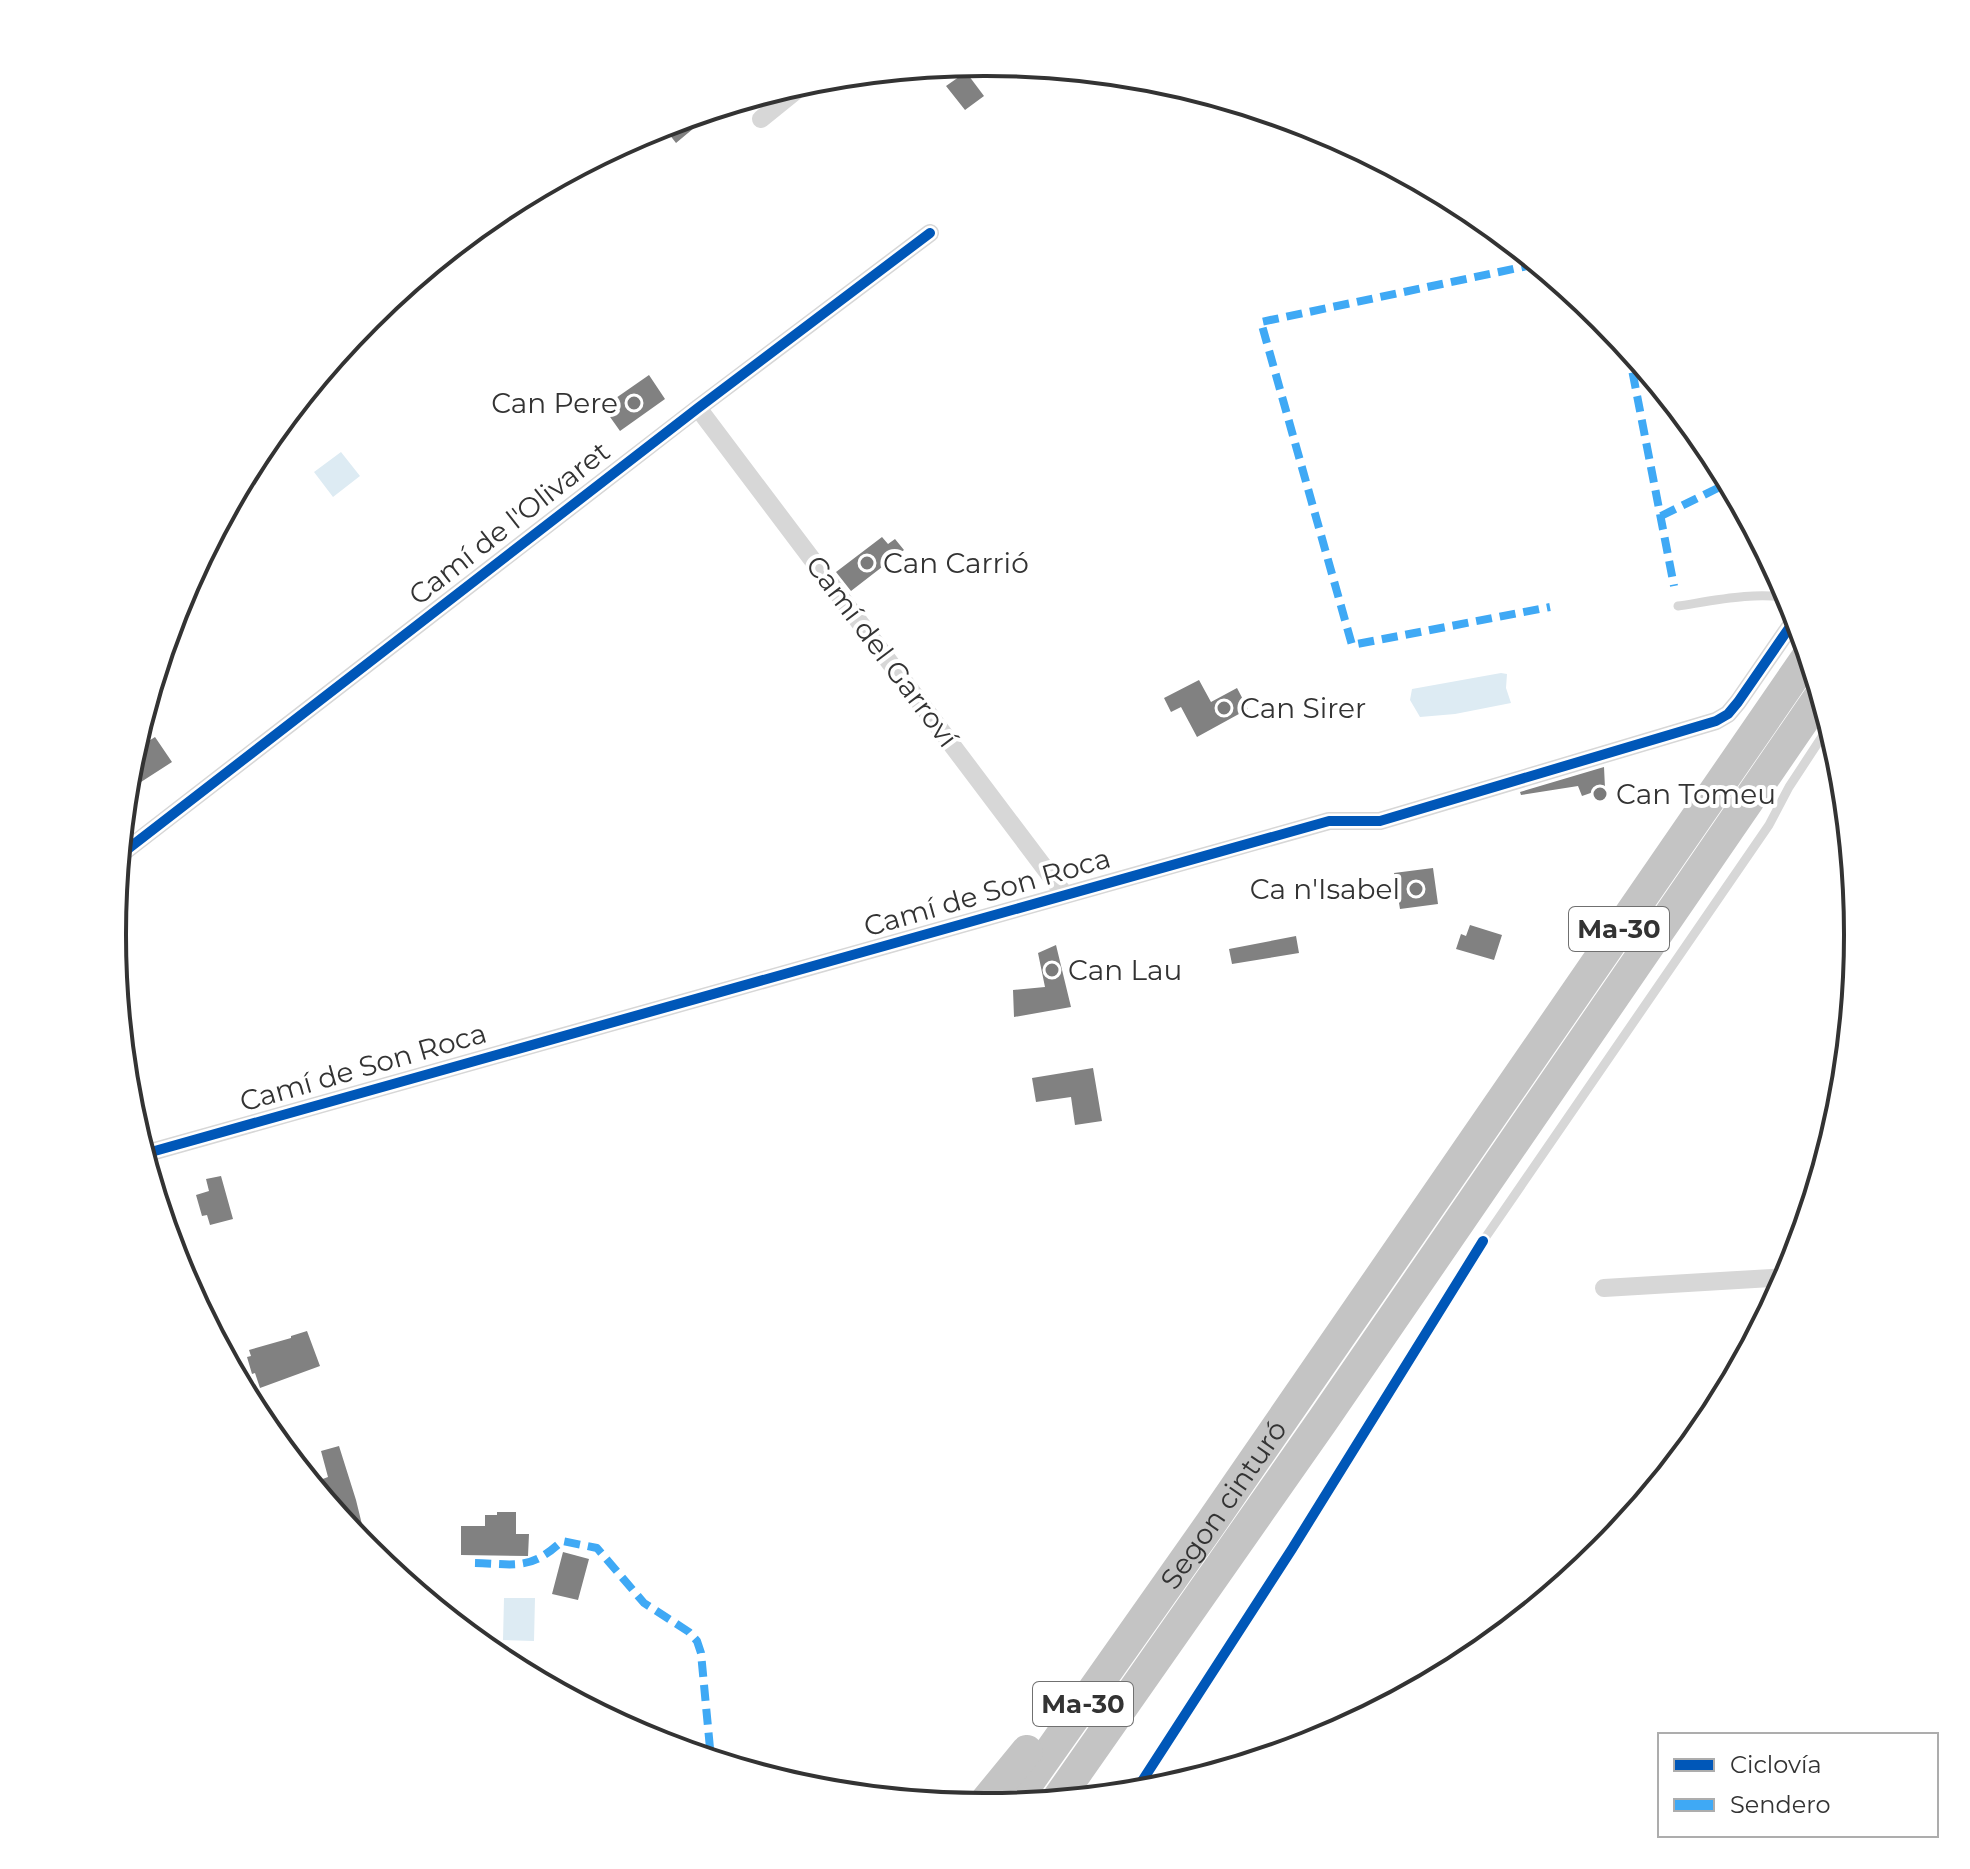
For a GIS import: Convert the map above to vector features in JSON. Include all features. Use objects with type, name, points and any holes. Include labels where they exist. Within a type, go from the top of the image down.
[{"type":"highway","name":"Segon cinturó","points":[[1022,1792],[1800,667]]},
{"type":"highway","name":"Ma-30","points":[[1065,1789],[1812,707]]},
{"type":"highway","points":[[993,1793],[1044,1731],[1100,1655],[1154,1604]]},
{"type":"highway","points":[[1086,1787],[1147,1697],[1169,1642]]},
{"type":"street","points":[[761,119],[785,100]]},
{"type":"street","name":"Camí de l'Olivaret","points":[[131,846],[698,408],[930,233]]},
{"type":"street","name":"Camí del Garroví","points":[[698,408],[1065,895]]},
{"type":"street","name":"Camí de Son Roca","points":[[155,1151],[1329,821],[1380,821],[1716,721],[1733,709],[1787,631]]},
{"type":"street","points":[[1604,1288],[1771,1278]]},
{"type":"lane","points":[[1678,606],[1774,596]]},
{"type":"lane","points":[[1483,1241],[1769,825],[1820,739]]},
{"type":"shaded area","points":[[341,452],[360,476],[333,497],[314,472]]},
{"type":"shaded area","points":[[1507,674],[1506,688],[1511,703],[1420,717],[1410,700],[1412,689]]},
{"type":"shaded area","points":[[504,1598],[535,1598],[534,1641],[503,1640]]},
{"type":"building","points":[[959,77],[969,77],[984,96],[965,110],[946,86]]},
{"type":"building","points":[[695,127],[676,143],[670,136]]},
{"type":"building","name":"Can Pere","points":[[649,375],[665,399],[620,431],[603,407]]},
{"type":"building","name":"Can Carrió","points":[[882,537],[888,544],[895,539],[904,550],[851,591],[836,572]]},
{"type":"building","name":"Can Sirer","points":[[1199,680],[1211,702],[1237,688],[1248,709],[1197,737],[1181,707],[1171,712],[1164,698]]},
{"type":"building","points":[[155,737],[172,762],[140,782],[143,767],[149,741]]},
{"type":"building","points":[[1604,767],[1605,788],[1582,796],[1578,786],[1521,795],[1520,792]]},
{"type":"building","name":"Ca n'Isabel","points":[[1433,868],[1438,904],[1400,909],[1394,873]]},
{"type":"building","points":[[1470,925],[1502,935],[1494,960],[1456,949],[1461,934],[1466,936]]},
{"type":"building","points":[[1296,936],[1299,953],[1232,964],[1229,949]]},
{"type":"building","name":"Can Lau","points":[[1056,945],[1071,1007],[1014,1017],[1013,990],[1045,987],[1038,953]]},
{"type":"building","points":[[1093,1068],[1102,1121],[1075,1125],[1071,1097],[1036,1102],[1032,1078]]},
{"type":"building","points":[[221,1176],[233,1219],[210,1225],[207,1215],[202,1216],[196,1195],[209,1191],[206,1179]]},
{"type":"building","points":[[307,1331],[320,1366],[260,1388],[247,1357],[251,1356],[249,1350]]},
{"type":"building","points":[[339,1446],[362,1525],[322,1479],[328,1477],[321,1451]]},
{"type":"building","points":[[497,1512],[516,1512],[516,1534],[529,1534],[528,1556],[461,1555],[461,1526],[485,1526],[485,1515],[497,1515]]},
{"type":"building","points":[[563,1552],[589,1559],[578,1600],[552,1594]]},
{"type":"marked path","points":[[1524,267],[1261,322],[1352,645],[1550,607]]},
{"type":"marked path","points":[[1632,371],[1674,586]]},
{"type":"marked path","points":[[1661,516],[1718,488]]},
{"type":"marked path","points":[[475,1563],[522,1564],[541,1557],[562,1541],[597,1548],[644,1603],[689,1632],[697,1641],[701,1653],[710,1747]]},
{"type":"cycle path","points":[[131,846],[698,408],[930,233]]},
{"type":"cycle path","points":[[155,1151],[1329,821],[1380,821],[1716,721],[1728,714],[1738,702],[1787,631]]},
{"type":"cycle path","points":[[1144,1778],[1292,1549],[1483,1241]]},
{"type":"place","name":"Can Pere","points":[[634,403]]},
{"type":"place","name":"Can Carrió","points":[[867,563]]},
{"type":"place","name":"Can Sirer","points":[[1224,708]]},
{"type":"place","name":"Can Tomeu","points":[[1600,794]]},
{"type":"place","name":"Ca n'Isabel","points":[[1416,889]]},
{"type":"place","name":"Can Lau","points":[[1052,970]]}]
